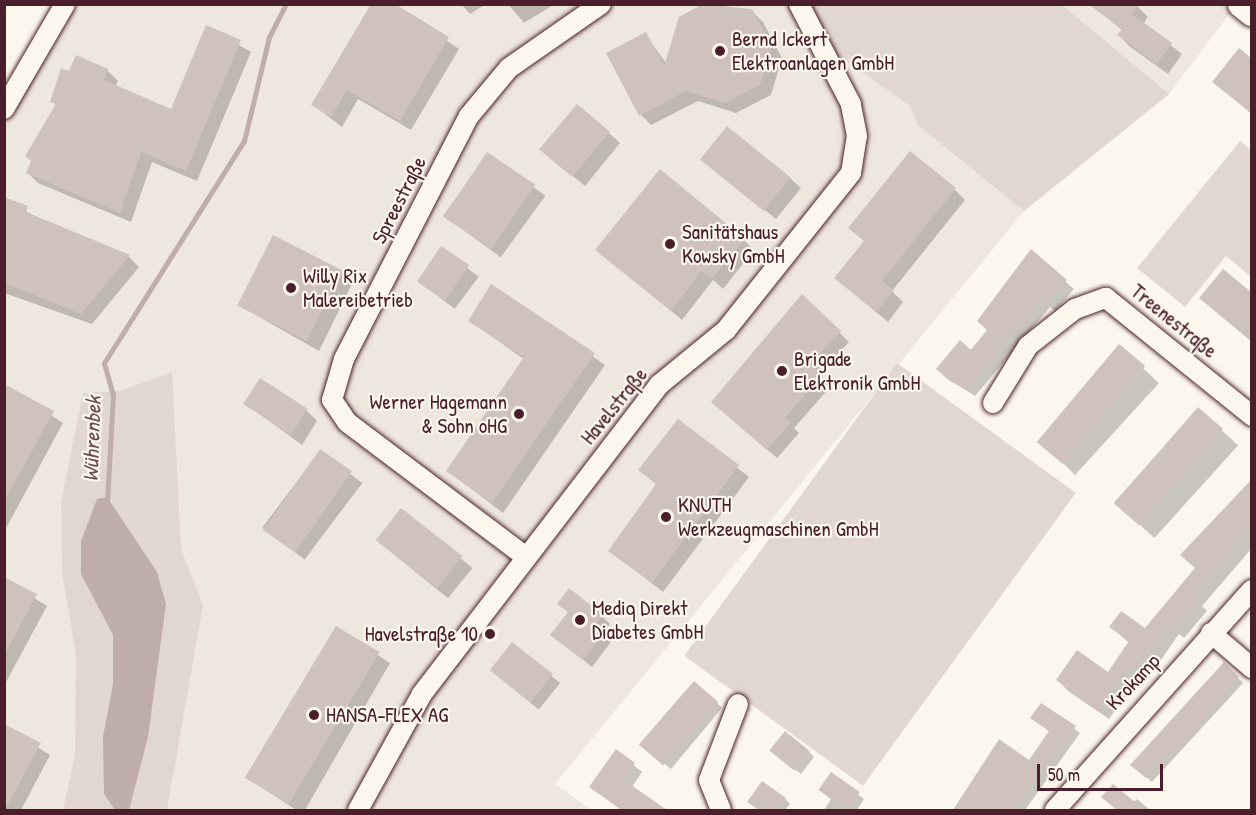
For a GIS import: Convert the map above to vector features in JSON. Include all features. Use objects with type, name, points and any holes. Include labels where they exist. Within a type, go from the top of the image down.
[{"type":"main road","points":[[1242,4],[1251,12]]},
{"type":"street","points":[[4,109],[65,4]]},
{"type":"street","name":"Spreestraße","points":[[526,557],[347,422],[332,400],[344,359],[469,116],[509,68],[601,4]]},
{"type":"street","name":"Havelstraße","points":[[358,810],[396,734],[526,557],[659,385],[726,330],[851,173],[857,136],[851,104],[799,4]]},
{"type":"street","name":"Treenestraße","points":[[993,403],[1028,346],[1075,309],[1106,298],[1251,416]]},
{"type":"street","name":"Krokamp","points":[[1055,810],[1251,590]]},
{"type":"street","points":[[1211,633],[1251,668]]},
{"type":"street","points":[[722,810],[709,780],[738,704]]},
{"type":"shaded area","points":[[1222,4],[1231,12],[1169,94],[1024,211],[555,784],[591,810],[5,810],[5,121],[73,5]]},
{"type":"shaded area","points":[[810,5],[1062,5],[1169,94],[1024,211],[918,125],[910,106],[835,53]]},
{"type":"shaded area","points":[[1240,141],[1251,150],[1251,277],[1226,256],[1185,307],[1137,268]]},
{"type":"shaded area","points":[[897,363],[1076,493],[863,786],[684,656]]},
{"type":"shaded area","points":[[172,372],[181,549],[203,605],[167,810],[63,810],[75,755],[76,654],[62,571],[61,502],[83,393],[120,391]]},
{"type":"shaded area","points":[[107,497],[157,572],[166,604],[148,737],[129,810],[115,810],[104,794],[103,737],[113,684],[113,635],[81,574],[81,541],[97,499]]},
{"type":"building","points":[[371,4],[395,4],[449,37],[400,121],[347,90],[331,117],[311,105]]},
{"type":"building","name":"Bernd Ickert Elektroanlagen GmbH","points":[[703,4],[752,9],[772,46],[760,85],[725,103],[686,91],[639,116],[606,53],[646,32],[664,66],[679,17]]},
{"type":"building","points":[[1088,4],[1139,4],[1132,14],[1172,43],[1157,64],[1117,35],[1122,29]]},
{"type":"building","points":[[206,25],[241,40],[186,171],[141,152],[120,213],[26,173],[31,161],[25,156],[56,104],[50,102],[61,68],[69,71],[76,55],[108,69],[104,80],[171,109]]},
{"type":"building","points":[[1239,48],[1251,58],[1251,113],[1212,82]]},
{"type":"building","points":[[577,104],[610,132],[572,177],[539,149]]},
{"type":"building","points":[[727,126],[791,178],[764,211],[700,159]]},
{"type":"building","points":[[910,151],[956,188],[882,281],[894,290],[876,312],[834,278],[864,241],[848,228]]},
{"type":"building","points":[[487,152],[535,184],[491,249],[443,217]]},
{"type":"building","name":"Sanitätshaus Kowsky GmbH","points":[[660,169],[745,239],[712,279],[701,271],[671,311],[595,250]]},
{"type":"building","points":[[4,197],[28,206],[26,212],[130,255],[81,314],[4,283]]},
{"type":"building","name":"Willy Rix Malereibetrieb","points":[[273,235],[342,270],[307,341],[237,305]]},
{"type":"building","points":[[441,246],[469,265],[445,301],[417,282]]},
{"type":"building","points":[[1031,249],[1067,280],[1046,304],[1041,300],[966,389],[950,381],[936,369],[960,340],[971,350],[987,330],[977,321]]},
{"type":"building","points":[[1223,269],[1251,292],[1251,341],[1199,298]]},
{"type":"building","name":"Werner Hagemann & Sohn oHG","points":[[491,284],[595,353],[492,503],[446,471],[524,357],[468,321]]},
{"type":"building","points":[[802,294],[841,331],[810,364],[822,375],[785,418],[791,422],[767,450],[711,402]]},
{"type":"building","points":[[1119,344],[1145,366],[1063,464],[1037,442]]},
{"type":"building","points":[[260,378],[308,409],[291,435],[243,404]]},
{"type":"building","points":[[4,384],[54,411],[4,502]]},
{"type":"building","points":[[1198,407],[1223,429],[1139,525],[1114,504]]},
{"type":"building","name":"KNUTH Werkzeugmaschinen GmbH","points":[[678,419],[739,465],[652,583],[608,551],[656,484],[638,470]]},
{"type":"building","points":[[320,449],[352,471],[295,552],[263,530]]},
{"type":"building","points":[[1251,480],[1251,525],[1192,595],[1198,600],[1173,629],[1168,625],[1136,671],[1129,666],[1098,710],[1056,680],[1077,650],[1108,672],[1129,641],[1109,627],[1121,611],[1145,628],[1195,568],[1180,555]]},
{"type":"building","points":[[401,508],[462,556],[437,588],[376,540]]},
{"type":"building","points":[[4,577],[37,594],[4,656]]},
{"type":"building","name":"Mediq Direkt Diabetes GmbH","points":[[569,588],[603,615],[594,626],[604,633],[583,660],[550,635],[568,612],[557,604]]},
{"type":"building","name":"HANSA-FLEX AG","points":[[336,626],[380,652],[289,804],[245,778]]},
{"type":"building","points":[[512,642],[553,674],[531,702],[490,670]]},
{"type":"building","points":[[1224,662],[1239,677],[1175,753],[1171,749],[1146,778],[1130,765]]},
{"type":"building","points":[[694,681],[718,702],[663,765],[639,744]]},
{"type":"building","points":[[1041,703],[1076,726],[1013,810],[953,810],[999,739],[1029,760],[1049,731],[1030,718]]},
{"type":"building","points":[[4,724],[41,743],[5,810],[4,810]]},
{"type":"building","points":[[785,731],[810,751],[794,771],[769,750]]},
{"type":"building","points":[[616,749],[635,763],[624,780],[667,810],[622,810],[589,787]]},
{"type":"building","points":[[831,772],[860,792],[847,810],[818,790]]},
{"type":"building","points":[[762,781],[786,798],[777,810],[759,810],[747,802]]},
{"type":"building","points":[[1113,784],[1145,810],[1117,810],[1101,797]]},
{"type":"waterway","name":"Wührenbek","points":[[107,502],[113,395],[104,363],[244,141],[269,37],[286,4]]},
{"type":"place","name":"Bernd Ickert Elektroanlagen GmbH","points":[[720,51]]},
{"type":"place","name":"Sanitätshaus Kowsky GmbH","points":[[670,244]]},
{"type":"place","name":"Willy Rix Malereibetrieb","points":[[291,288]]},
{"type":"place","name":"Brigade Elektronik GmbH","points":[[782,371]]},
{"type":"place","name":"Werner Hagemann & Sohn oHG","points":[[519,414]]},
{"type":"place","name":"KNUTH Werkzeugmaschinen GmbH","points":[[666,517]]},
{"type":"place","name":"Mediq Direkt Diabetes GmbH","points":[[580,620]]},
{"type":"place","name":"Havelstraße 10","points":[[490,634]]},
{"type":"place","name":"HANSA-FLEX AG","points":[[314,715]]}]
